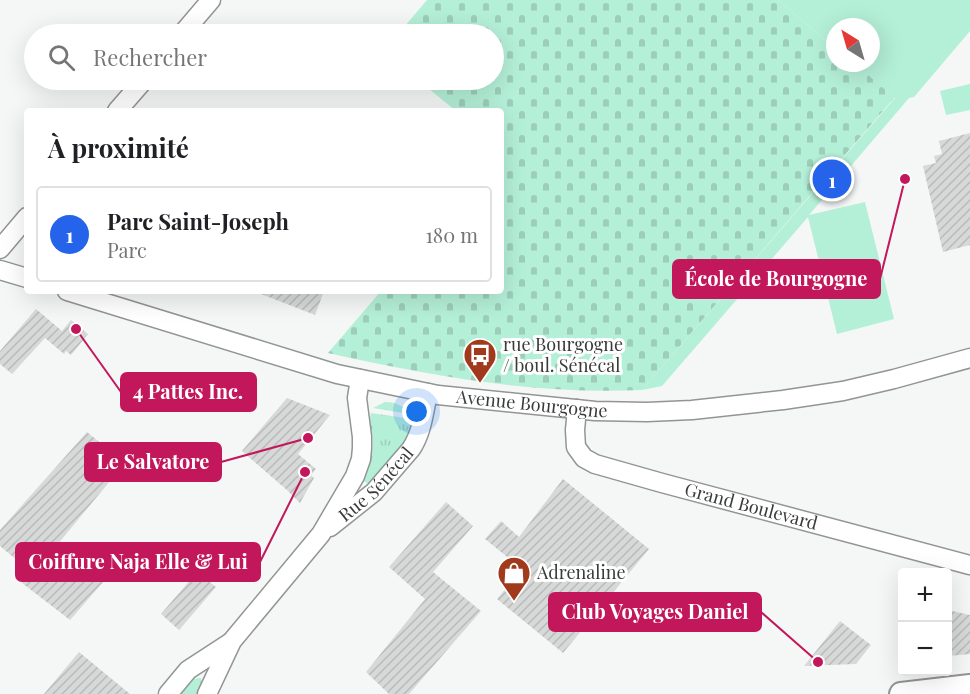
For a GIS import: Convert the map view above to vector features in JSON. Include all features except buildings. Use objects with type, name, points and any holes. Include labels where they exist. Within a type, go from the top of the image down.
[{"type":"main road","points":[[901,694],[970,686]]},
{"type":"street","points":[[191,24],[211,0]]},
{"type":"street","points":[[120,108],[135,90]]},
{"type":"street","points":[[0,249],[24,221]]},
{"type":"street","points":[[0,270],[24,277]]},
{"type":"street","name":"Avenue Bourgogne","points":[[77,294],[337,375],[470,399],[577,409],[622,412],[668,411],[783,400],[894,379],[970,358]]},
{"type":"street","name":"Rue Sénécal","points":[[207,694],[232,641],[321,534],[355,476],[361,459],[363,437],[357,399],[360,379]]},
{"type":"street","name":"Rue Sénécal","points":[[321,534],[374,492],[411,449],[420,431],[428,393]]},
{"type":"street","name":"Grand Boulevard","points":[[577,409],[576,447],[584,458],[595,464],[969,561]]},
{"type":"street","name":"Rue Sénécal","points":[[168,694],[188,670],[232,641]]},
{"type":"green space","points":[[427,0],[778,0],[826,40],[826,72],[865,72],[895,97],[642,390],[563,390],[524,387],[445,376],[328,353],[378,294],[504,294],[504,108],[452,108],[430,90],[504,90],[504,24],[407,24]]},
{"type":"green space","points":[[778,0],[970,0],[970,31],[809,215],[865,202],[894,319],[837,334],[808,217],[662,386],[642,390],[895,98],[865,72],[880,72],[880,18],[826,18],[826,40]]},
{"type":"green space","points":[[970,84],[970,110],[946,115],[940,91]]},
{"type":"green space","points":[[385,402],[399,405],[410,414],[373,408]]},
{"type":"green space","points":[[371,413],[412,419],[412,423],[408,439],[370,485],[364,481],[373,447]]},
{"type":"green space","points":[[201,678],[202,683],[198,694],[181,694],[194,679]]},
{"type":"place","name":"Parc Saint-Joseph","points":[[832,179]]},
{"type":"place","name":"École de Bourgogne","points":[[905,179]]},
{"type":"place","name":"4 Pattes Inc.","points":[[76,329]]},
{"type":"place","name":"rue Bourgogne / boul. Sénécal","points":[[480,384]]},
{"type":"place","name":"Le Salvatore","points":[[308,438]]},
{"type":"place","name":"Coiffure Naja Elle & Lui","points":[[305,472]]},
{"type":"place","name":"Adrenaline","points":[[514,602]]},
{"type":"place","name":"Club Voyages Daniel","points":[[818,662]]}]
